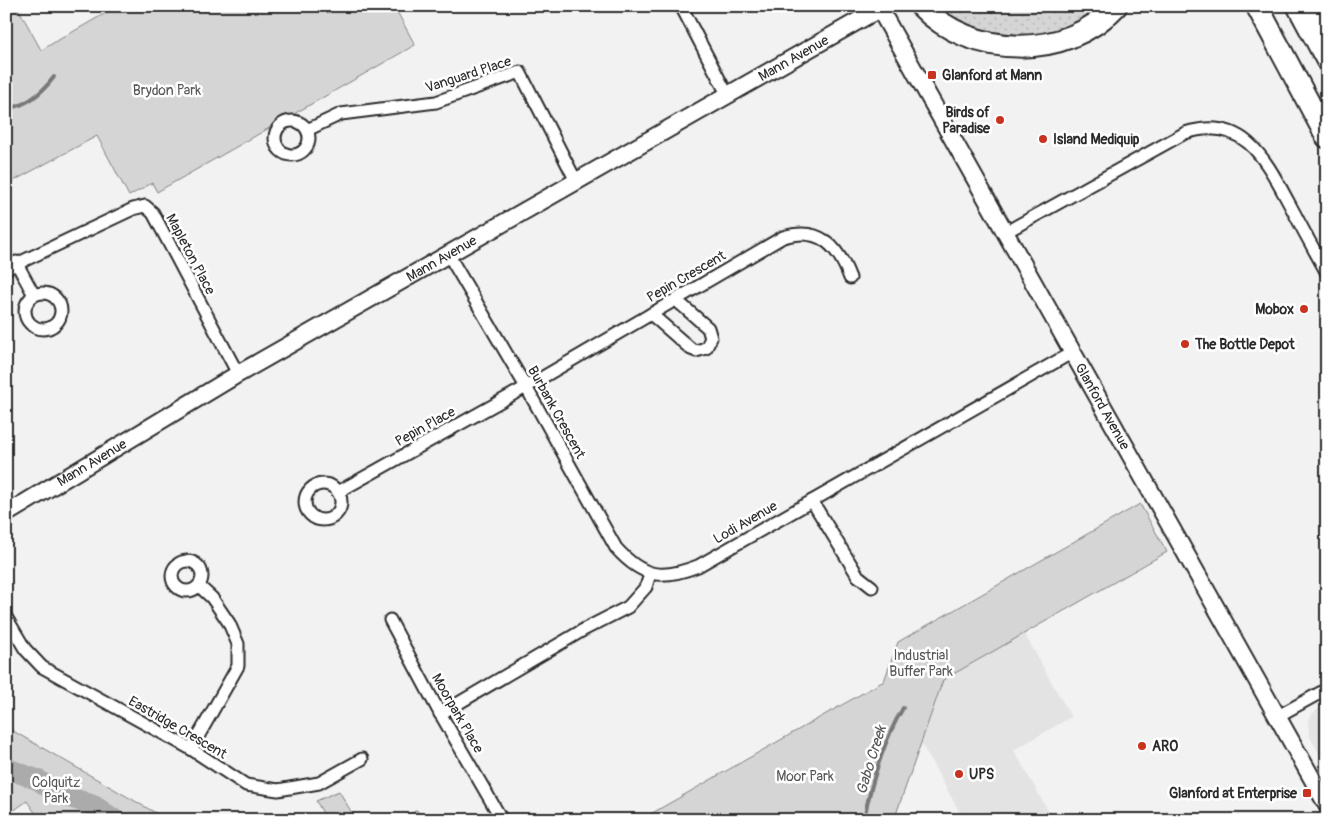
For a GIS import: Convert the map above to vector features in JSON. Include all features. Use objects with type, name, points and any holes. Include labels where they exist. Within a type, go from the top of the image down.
[{"type":"highway","points":[[920,6],[952,30],[975,40],[1015,47],[1057,42],[1075,35],[1094,25],[1116,6]]},
{"type":"highway","points":[[1257,6],[1327,137]]},
{"type":"highway","points":[[1298,6],[1327,60]]},
{"type":"highway","points":[[1315,6],[1327,37]]},
{"type":"main road","name":"Mann Avenue","points":[[6,514],[238,374],[879,8]]},
{"type":"main road","name":"Glanford Avenue","points":[[879,8],[1327,805]]},
{"type":"street","points":[[681,6],[727,94]]},
{"type":"street","name":"Vanguard Place","points":[[307,130],[341,114],[436,102],[520,72],[576,181]]},
{"type":"street","points":[[1006,232],[1185,133],[1198,129],[1222,130],[1244,139],[1262,154],[1327,273]]},
{"type":"street","name":"Mapleton Place","points":[[6,269],[16,262],[133,209],[145,206],[153,213],[238,374]]},
{"type":"street","name":"Pepin Crescent","points":[[526,387],[783,237],[794,234],[807,235],[833,245],[844,261],[850,278]]},
{"type":"street","name":"Burbank Crescent","points":[[448,254],[526,387],[616,548],[628,561],[650,574]]},
{"type":"street","points":[[16,262],[34,295]]},
{"type":"street","points":[[651,314],[691,349],[696,351],[706,348],[711,338],[708,328],[676,300]]},
{"type":"street","name":"Lodi Avenue","points":[[650,574],[664,576],[678,574],[698,566],[1073,352]]},
{"type":"street","name":"Pepin Place","points":[[338,492],[526,387]]},
{"type":"street","points":[[812,501],[858,576],[872,587]]},
{"type":"street","points":[[440,714],[584,629],[628,607],[646,587],[650,574]]},
{"type":"street","points":[[191,749],[238,666],[238,644],[229,623],[212,598],[198,586]]},
{"type":"street","name":"Eastridge Crescent","points":[[6,617],[25,649],[42,667],[191,749],[246,784],[278,790],[319,783],[362,759]]},
{"type":"street","name":"Moorpark Place","points":[[390,620],[440,714],[502,820]]},
{"type":"street","points":[[1278,716],[1327,689]]},
{"type":"shaded area","points":[[1024,633],[1071,717],[1014,750],[1053,820],[964,820],[921,743],[943,680]]},
{"type":"shaded area","points":[[1327,702],[1327,767],[1310,737],[1308,723],[1312,714]]},
{"type":"green space","name":"Brydon Park","points":[[6,6],[17,6],[41,50],[118,6],[394,6],[415,45],[157,192],[152,183],[129,196],[97,136],[6,185]]},
{"type":"green space","points":[[931,6],[1106,6],[1058,34],[1013,40],[977,34]]},
{"type":"green space","name":"Industrial Buffer Park","points":[[1140,504],[1167,552],[943,680],[894,820],[640,820],[884,681],[898,642]]},
{"type":"green space","name":"Colquitz Park","points":[[6,727],[168,820],[40,820],[27,801],[6,816]]},
{"type":"green space","points":[[339,791],[356,820],[327,820],[316,801]]},
{"type":"green space","points":[[417,810],[423,820],[400,820]]},
{"type":"waterway","points":[[6,109],[27,102],[54,77]]},
{"type":"waterway","name":"Gabo Creek","points":[[864,820],[879,762],[890,733],[903,708]]},
{"type":"waterway","points":[[6,768],[38,780],[59,794],[93,805],[115,820]]},
{"type":"place","name":"Glanford at Mann","points":[[932,75]]},
{"type":"place","name":"Birds of Paradise","points":[[1000,120]]},
{"type":"place","name":"Island Mediquip","points":[[1043,139]]},
{"type":"place","name":"Mobox","points":[[1304,309]]},
{"type":"place","name":"The Bottle Depot","points":[[1185,344]]},
{"type":"place","name":"ARO","points":[[1142,746]]},
{"type":"place","name":"UPS","points":[[959,774]]},
{"type":"place","name":"Glanford at Enterprise","points":[[1307,793]]},
{"type":"park label","name":"Moor Park","points":[[805,776]]}]
